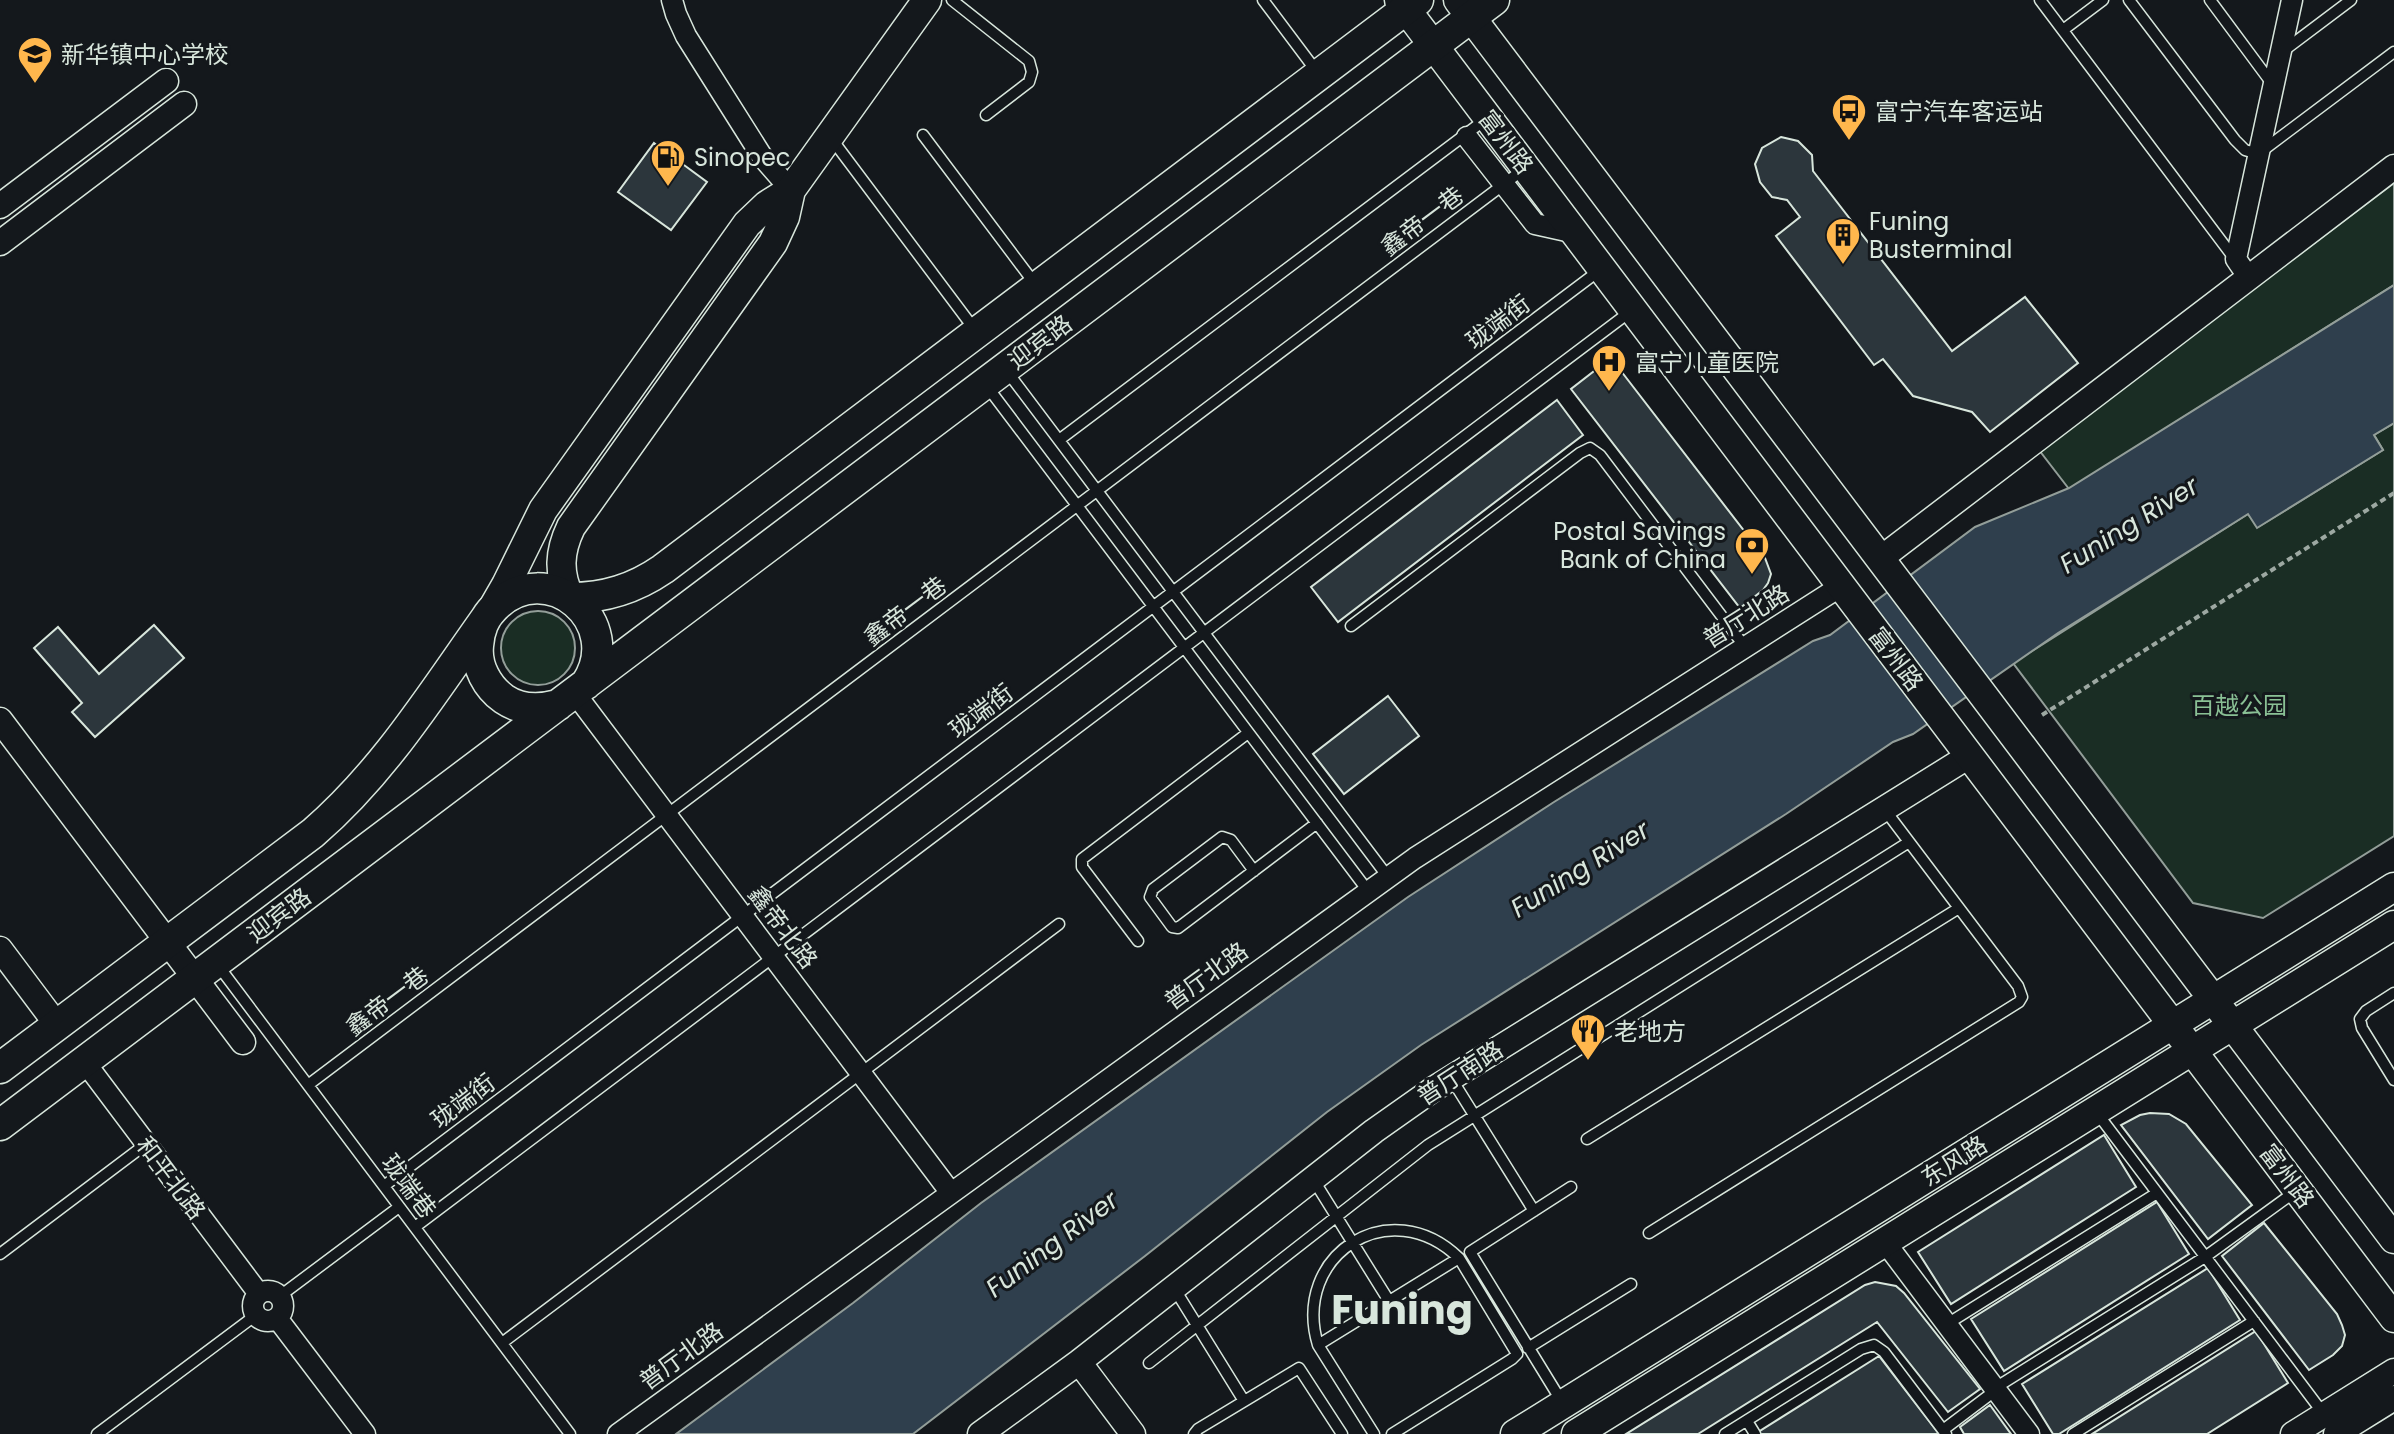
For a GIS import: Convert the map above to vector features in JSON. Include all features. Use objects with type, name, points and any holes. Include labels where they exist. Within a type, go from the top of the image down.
[{"type":"main road","points":[[791,190],[785,217],[773,243],[571,527],[561,551],[560,564],[565,587],[570,598],[590,618],[595,632],[598,646],[592,674],[572,694],[532,709],[505,699],[485,679],[477,651],[479,637],[483,623],[506,585],[536,522],[747,224],[767,205],[791,190],[927,0]]},
{"type":"main road","name":"迎宾路","points":[[0,1068],[313,833],[352,798],[384,760],[502,600],[528,589],[543,589],[570,598],[586,598],[618,592],[649,578],[1319,75],[1408,3]]},
{"type":"main road","name":"富州路","points":[[1408,3],[1433,45],[2394,1318]]},
{"type":"main road","name":"迎宾路","points":[[0,1125],[1433,45],[1474,6]]},
{"type":"main road","name":"富州路","points":[[1474,6],[1880,559],[2394,1239]]},
{"type":"main road","name":"东风路","points":[[1586,1414],[2173,1025],[2394,887]]},
{"type":"main road","name":"东风路","points":[[1515,1434],[1586,1414],[1885,1242],[2394,925]]},
{"type":"street","points":[[672,0],[686,36],[763,158],[791,190]]},
{"type":"street","points":[[2242,268],[2258,154],[2292,0]]},
{"type":"street","points":[[0,206],[166,81]]},
{"type":"street","points":[[0,243],[184,104]]},
{"type":"street","points":[[1467,137],[1535,224],[1586,235]]},
{"type":"street","points":[[1880,559],[2242,268],[2394,167]]},
{"type":"street","name":"普厅北路","points":[[618,1434],[1388,877],[1841,586]]},
{"type":"street","name":"鑫帝北路","points":[[572,694],[667,815],[951,1193]]},
{"type":"street","points":[[0,720],[243,1042]]},
{"type":"street","name":"普厅南路","points":[[980,1434],[1079,1362],[1394,1117],[1451,1078],[1969,756]]},
{"type":"street","points":[[0,949],[57,1025]]},
{"type":"street","name":"和平北路","points":[[84,1061],[259,1294]]},
{"type":"street","points":[[1885,1242],[2029,1434]]},
{"type":"street","points":[[272,1291],[280,1296],[283,1306],[277,1318],[264,1320],[256,1315],[253,1305],[259,1294],[272,1291]]},
{"type":"street","points":[[277,1318],[365,1434]]},
{"type":"street","points":[[1079,1362],[1133,1434]]},
{"type":"street","points":[[2333,1427],[2394,1371]]},
{"type":"street","points":[[2293,1434],[2333,1427],[2394,1398]]},
{"type":"lane","points":[[952,0],[1029,61],[1032,72],[1029,82],[986,115]]},
{"type":"lane","points":[[1263,0],[1319,75]]},
{"type":"lane","points":[[2040,0],[2242,268]]},
{"type":"lane","points":[[2063,30],[2103,0]]},
{"type":"lane","points":[[2129,0],[2235,140],[2245,150],[2258,154],[2394,52]]},
{"type":"lane","points":[[2210,0],[2273,85]]},
{"type":"lane","points":[[2280,54],[2351,0]]},
{"type":"lane","points":[[1059,440],[1487,117]]},
{"type":"lane","points":[[923,135],[1037,287]]},
{"type":"lane","points":[[830,136],[977,332]]},
{"type":"lane","name":"鑫帝一巷","points":[[308,1085],[1526,168]]},
{"type":"lane","name":"珑端街","points":[[384,1186],[1602,269]]},
{"type":"lane","points":[[415,1227],[1633,310]]},
{"type":"lane","points":[[995,376],[1059,440],[1388,877]]},
{"type":"lane","points":[[995,376],[1078,506],[1368,891]]},
{"type":"lane","points":[[1351,626],[1590,448],[1600,455],[1745,647]]},
{"type":"lane","points":[[1138,941],[1082,867],[1082,859],[1248,733]]},
{"type":"lane","points":[[1649,1233],[2019,1002],[2022,997],[2018,986],[1884,809]]},
{"type":"lane","points":[[1254,871],[1231,840],[1222,837],[1153,889],[1150,897],[1172,927],[1178,928],[1254,871],[1317,823]]},
{"type":"lane","points":[[1149,1363],[1428,1145],[1909,842]]},
{"type":"lane","points":[[1587,1139],[1959,908]]},
{"type":"lane","points":[[502,1343],[1059,924]]},
{"type":"lane","name":"珑端巷","points":[[215,963],[570,1434]]},
{"type":"lane","points":[[2394,993],[2366,1011],[2360,1019],[2362,1028],[2394,1080]]},
{"type":"lane","points":[[1451,1078],[1534,1211]]},
{"type":"lane","points":[[2096,1111],[2333,1427]]},
{"type":"lane","points":[[0,1254],[146,1144]]},
{"type":"lane","points":[[1313,1179],[1389,1301]]},
{"type":"lane","points":[[1571,1187],[1470,1252],[1528,1348],[1586,1414]]},
{"type":"lane","points":[[1725,1434],[1861,1349],[1874,1345],[1884,1352],[1944,1432],[1996,1389],[2205,1257],[2298,1190]]},
{"type":"lane","points":[[1947,1324],[2157,1193]]},
{"type":"lane","points":[[280,1296],[399,1207]]},
{"type":"lane","points":[[1374,1434],[1318,1345],[1312,1317],[1316,1288],[1330,1262],[1352,1242],[1379,1231],[1408,1230],[1436,1239],[1459,1258],[1517,1354],[1392,1434]]},
{"type":"lane","points":[[1318,1345],[1459,1258]]},
{"type":"lane","points":[[1528,1348],[1631,1284]]},
{"type":"lane","points":[[1174,1288],[1244,1401]]},
{"type":"lane","points":[[97,1434],[256,1315]]},
{"type":"lane","points":[[2073,1434],[2254,1321]]},
{"type":"lane","points":[[1194,1434],[1299,1368],[1342,1434]]},
{"type":"lane","points":[[1747,1421],[1755,1434]]},
{"type":"path","points":[[2042,715],[2394,493]]},
{"type":"green space","points":[[2394,183],[2394,285],[2069,489],[2039,450]]},
{"type":"green space","name":"百越公园","points":[[2394,423],[2394,836],[2263,918],[2193,903],[2013,663],[2248,514],[2258,527],[2383,450],[2374,435]]},
{"type":"green space","points":[[538,611],[552,614],[564,622],[572,634],[575,648],[572,662],[564,674],[552,682],[538,685],[524,682],[512,674],[504,662],[501,648],[504,634],[512,622],[524,614]]},
{"type":"water","name":"Funing River","points":[[2394,285],[2394,423],[2374,435],[2383,450],[2257,528],[2248,514],[2058,633],[1913,734],[1893,742],[1786,814],[1421,1045],[1327,1112],[913,1434],[676,1434],[853,1303],[981,1203],[1408,897],[1813,641],[1830,635],[1975,527],[2069,488]]},
{"type":"building","name":"Funing Busterminal","points":[[1781,137],[1798,141],[1812,155],[1813,171],[1952,351],[2025,297],[2078,363],[1990,432],[1972,412],[1913,396],[1883,359],[1874,365],[1776,236],[1800,217],[1787,200],[1772,197],[1760,182],[1755,164],[1762,148]]},
{"type":"building","points":[[654,143],[707,182],[671,230],[618,192]]},
{"type":"building","points":[[1611,358],[1765,558],[1771,574],[1768,583],[1740,608],[1571,389]]},
{"type":"building","points":[[1557,400],[1583,435],[1338,622],[1311,587]]},
{"type":"building","points":[[154,625],[184,658],[95,737],[72,712],[82,703],[34,648],[58,627],[99,674]]},
{"type":"building","points":[[1388,696],[1419,736],[1344,794],[1313,754]]},
{"type":"building","points":[[2150,1113],[2169,1114],[2186,1124],[2252,1205],[2208,1239],[2121,1125]]},
{"type":"building","points":[[2104,1135],[2136,1187],[1951,1304],[1918,1252]]},
{"type":"building","points":[[2157,1202],[2189,1254],[2004,1371],[1971,1319]]},
{"type":"building","points":[[2264,1223],[2337,1314],[2342,1325],[2345,1335],[2342,1346],[2309,1370],[2222,1256]]},
{"type":"building","points":[[2208,1268],[2240,1320],[2059,1434],[2053,1434],[2022,1384]]},
{"type":"building","points":[[1875,1282],[1896,1286],[1904,1293],[1980,1389],[1948,1412],[1877,1322],[1698,1434],[1626,1434],[1865,1285]]},
{"type":"building","points":[[2256,1331],[2288,1383],[2207,1434],[2092,1434]]},
{"type":"building","points":[[1879,1356],[1939,1434],[1755,1434]]},
{"type":"building","points":[[1990,1405],[2011,1434],[1964,1434],[1960,1427]]},
{"type":"place","name":"新华镇中心学校","points":[[35,85]]},
{"type":"place","name":"富宁汽车客运站","points":[[1849,142]]},
{"type":"place","name":"Sinopec","points":[[668,188]]},
{"type":"place","name":"Funing Busterminal","points":[[1843,266]]},
{"type":"place","name":"富宁儿童医院","points":[[1609,393]]},
{"type":"place","name":"Postal Savings Bank of China","points":[[1752,576]]},
{"type":"place","name":"老地方","points":[[1588,1062]]},
{"type":"district","name":"Funing","points":[[1402,1310]]}]
